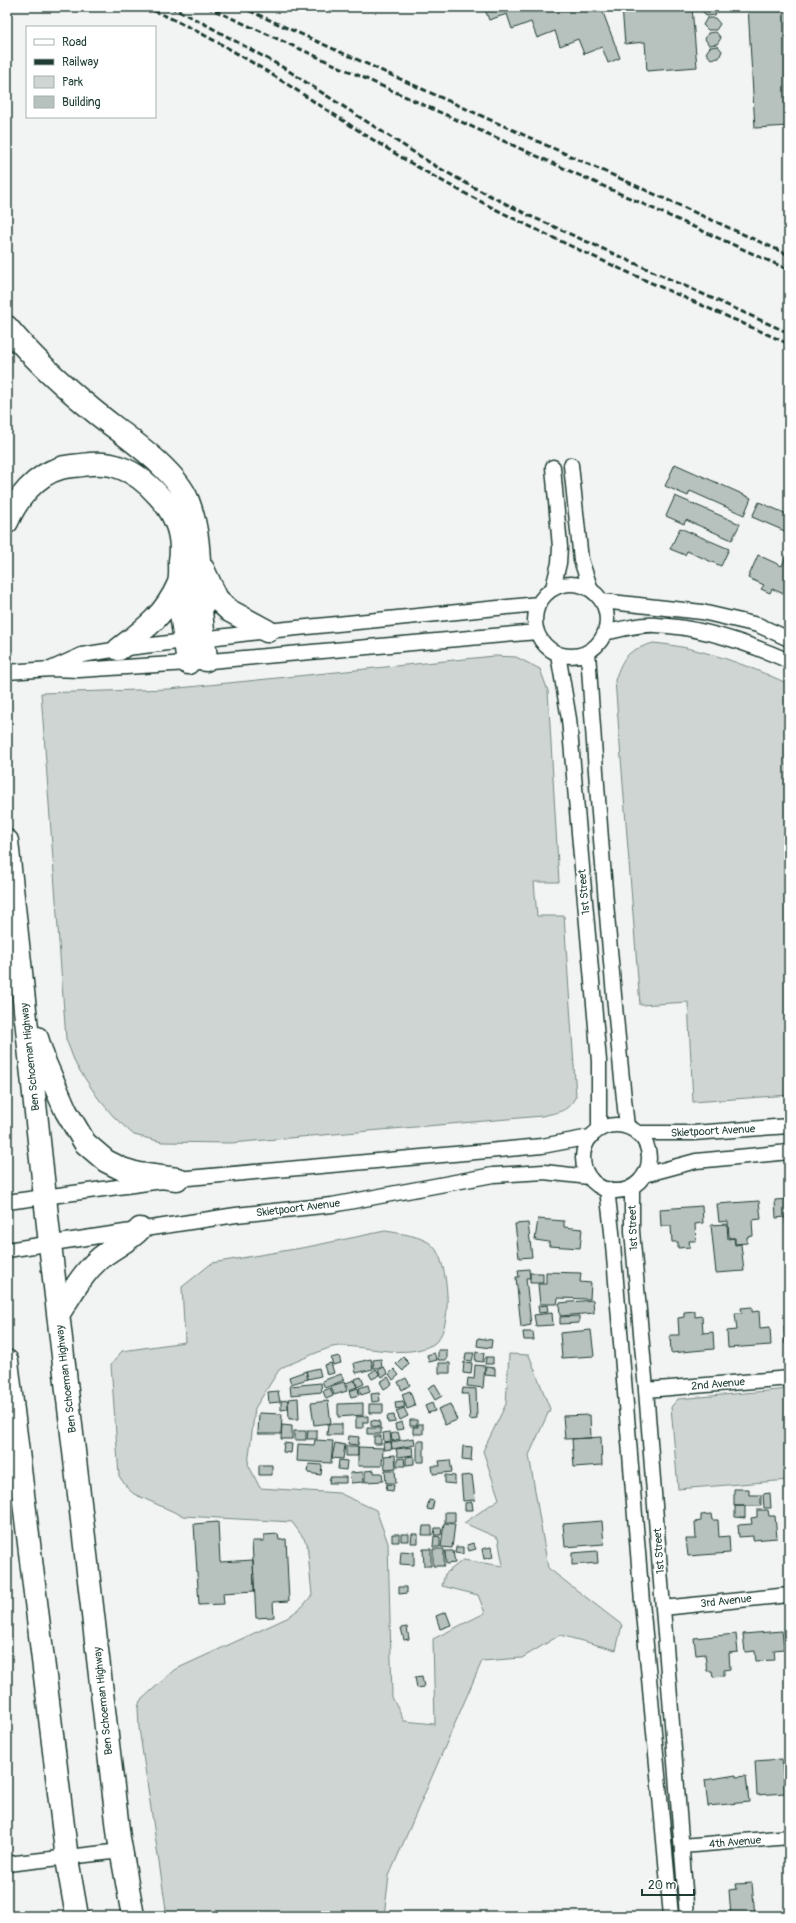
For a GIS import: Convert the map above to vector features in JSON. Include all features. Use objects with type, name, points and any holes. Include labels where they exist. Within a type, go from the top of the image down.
[{"type":"main road","points":[[7,327],[23,347],[83,402],[154,460],[175,480],[188,500],[198,534],[200,560],[200,588],[195,640],[197,662]]},
{"type":"main road","points":[[7,522],[13,508],[31,486],[60,468],[91,464],[106,465],[122,468],[146,482],[169,507],[179,528],[182,549],[179,584],[180,606],[195,640]]},
{"type":"main road","points":[[200,560],[217,599],[230,611],[266,630]]},
{"type":"main road","points":[[119,649],[151,624],[164,610],[179,584]]},
{"type":"main road","name":"Ben Schoeman Highway","points":[[7,841],[50,1244],[122,1851],[133,1916]]},
{"type":"main road","points":[[24,995],[45,1063],[66,1111],[85,1143],[106,1161],[122,1169],[138,1174],[177,1179]]},
{"type":"main road","points":[[59,1313],[90,1267],[114,1247],[131,1238],[140,1229]]},
{"type":"main road","points":[[7,1361],[67,1859],[77,1916]]},
{"type":"street","points":[[571,466],[581,560],[591,590],[602,602],[607,617],[605,632],[598,644],[588,652],[568,656],[558,654],[545,645],[536,632],[534,618],[538,604],[544,595],[553,588],[564,584],[575,584],[591,590]]},
{"type":"street","points":[[553,467],[560,547],[559,563],[553,588]]},
{"type":"street","points":[[602,602],[702,612],[758,625],[789,639]]},
{"type":"street","points":[[47,669],[82,655],[119,649],[266,630],[538,604]]},
{"type":"street","points":[[605,632],[648,626],[674,627],[723,637],[766,651],[789,661]]},
{"type":"street","points":[[7,672],[47,669],[79,670],[197,662],[536,632]]},
{"type":"street","name":"1st Street","points":[[588,652],[606,895],[632,1130]]},
{"type":"street","name":"1st Street","points":[[558,654],[569,719],[599,1061],[595,1134]]},
{"type":"street","points":[[618,1125],[632,1130],[644,1140],[649,1157],[648,1167],[644,1175],[632,1187],[624,1190],[607,1189],[597,1184],[589,1176],[584,1167],[583,1157],[585,1146],[595,1134],[608,1126],[618,1125]]},
{"type":"street","name":"Skietpoort Avenue","points":[[632,1130],[693,1133],[789,1126]]},
{"type":"street","points":[[7,1202],[177,1179],[542,1146],[595,1134]]},
{"type":"street","points":[[644,1175],[696,1161],[789,1152]]},
{"type":"street","name":"Skietpoort Avenue","points":[[7,1250],[236,1215],[332,1205],[492,1174],[544,1172],[589,1176]]},
{"type":"street","name":"1st Street","points":[[632,1187],[632,1232],[646,1390],[687,1916]]},
{"type":"street","name":"1st Street","points":[[607,1189],[612,1232],[641,1594],[671,1916]]},
{"type":"street","name":"2nd Avenue","points":[[646,1390],[789,1378]]},
{"type":"street","name":"3rd Avenue","points":[[663,1608],[789,1594]]},
{"type":"street","name":"4th Avenue","points":[[682,1846],[789,1837]]},
{"type":"street","points":[[7,1864],[67,1859],[122,1851]]},
{"type":"green space","points":[[653,643],[688,648],[723,658],[789,684],[789,1095],[693,1102],[688,1002],[640,1005],[615,680],[621,664],[632,651]]},
{"type":"green space","points":[[494,656],[516,657],[540,669],[548,691],[559,882],[534,882],[537,916],[564,916],[576,1096],[570,1105],[562,1110],[542,1116],[231,1143],[162,1142],[134,1135],[114,1117],[98,1098],[76,1065],[66,1039],[41,693],[169,689]]},
{"type":"green space","points":[[385,1231],[424,1240],[433,1246],[438,1254],[446,1281],[447,1297],[447,1313],[444,1327],[439,1338],[432,1345],[410,1351],[386,1351],[339,1346],[334,1347],[320,1351],[279,1370],[255,1408],[248,1464],[260,1488],[339,1493],[376,1510],[388,1543],[392,1697],[404,1721],[435,1724],[433,1639],[485,1613],[478,1595],[442,1586],[445,1574],[463,1560],[503,1566],[498,1538],[464,1523],[499,1499],[483,1451],[506,1404],[509,1354],[529,1355],[550,1409],[529,1455],[548,1568],[622,1625],[616,1650],[560,1635],[522,1658],[482,1661],[389,1876],[384,1916],[167,1916],[139,1728],[138,1708],[140,1701],[174,1670],[287,1618],[303,1606],[312,1595],[307,1543],[292,1522],[183,1516],[134,1494],[128,1489],[119,1476],[111,1365],[122,1351],[185,1342],[182,1287],[212,1263],[307,1247]]},
{"type":"green space","points":[[789,1389],[789,1480],[678,1489],[671,1407],[678,1399]]},
{"type":"building","points":[[484,7],[601,7],[620,58],[608,63],[602,47],[584,54],[578,39],[560,46],[555,31],[537,38],[531,22],[512,29],[507,14],[489,20]]},
{"type":"building","points":[[622,7],[692,7],[697,67],[647,71],[645,42],[625,44]]},
{"type":"building","points":[[704,7],[717,7],[719,9],[715,15],[707,16],[702,11]]},
{"type":"building","points":[[748,7],[789,7],[789,126],[755,128]]},
{"type":"building","points":[[707,18],[715,18],[720,24],[716,30],[708,30],[703,25]]},
{"type":"building","points":[[716,32],[721,38],[717,44],[709,45],[705,39],[708,33]]},
{"type":"building","points":[[718,46],[722,51],[719,58],[711,59],[706,53],[710,47]]},
{"type":"building","points":[[675,464],[751,498],[744,515],[690,491],[688,496],[665,486]]},
{"type":"building","points":[[675,496],[740,524],[732,540],[686,520],[684,524],[666,516]]},
{"type":"building","points":[[759,502],[789,515],[789,528],[787,532],[752,517]]},
{"type":"building","points":[[680,528],[729,549],[721,566],[687,551],[685,555],[670,549]]},
{"type":"building","points":[[789,549],[789,596],[772,589],[770,593],[761,589],[764,585],[748,578],[758,555],[782,566]]},
{"type":"building","points":[[789,1199],[789,1233],[787,1233],[785,1217],[776,1218],[775,1200]]},
{"type":"building","points":[[759,1201],[761,1219],[752,1220],[753,1236],[747,1237],[747,1243],[735,1244],[735,1238],[729,1238],[728,1221],[719,1222],[717,1204]]},
{"type":"building","points":[[702,1206],[703,1223],[695,1224],[696,1241],[689,1241],[690,1247],[678,1248],[678,1242],[672,1242],[671,1226],[661,1226],[660,1209]]},
{"type":"building","points":[[538,1219],[564,1221],[564,1227],[582,1229],[580,1248],[549,1246],[549,1242],[535,1240]]},
{"type":"building","points":[[528,1223],[532,1257],[519,1258],[515,1224]]},
{"type":"building","points":[[727,1224],[728,1239],[734,1238],[735,1245],[741,1244],[744,1271],[716,1273],[711,1225]]},
{"type":"building","points":[[529,1269],[530,1278],[526,1278],[531,1325],[521,1327],[516,1277],[519,1277],[518,1270]]},
{"type":"building","points":[[546,1272],[581,1273],[580,1282],[591,1283],[590,1299],[558,1298],[557,1304],[540,1304],[538,1284],[546,1284]]},
{"type":"building","points":[[530,1273],[543,1273],[543,1283],[530,1283]]},
{"type":"building","points":[[593,1300],[594,1313],[560,1316],[559,1303]]},
{"type":"building","points":[[547,1305],[548,1312],[539,1313],[538,1306]]},
{"type":"building","points":[[752,1307],[752,1312],[759,1311],[760,1328],[770,1327],[771,1345],[728,1348],[727,1331],[737,1330],[735,1313],[742,1313],[741,1308]]},
{"type":"building","points":[[695,1311],[695,1317],[702,1316],[703,1333],[713,1332],[714,1349],[671,1353],[670,1335],[679,1335],[678,1318],[684,1317],[684,1312]]},
{"type":"building","points":[[552,1313],[553,1325],[536,1326],[534,1315]]},
{"type":"building","points":[[579,1316],[579,1323],[560,1324],[560,1317]]},
{"type":"building","points":[[784,1326],[789,1326],[789,1343],[785,1344]]},
{"type":"building","points":[[591,1330],[594,1356],[562,1358],[560,1333]]},
{"type":"building","points":[[523,1332],[533,1332],[534,1340],[524,1340]]},
{"type":"building","points":[[478,1338],[492,1340],[491,1348],[477,1346]]},
{"type":"building","points":[[438,1350],[447,1350],[447,1360],[438,1360]]},
{"type":"building","points":[[476,1352],[484,1353],[483,1362],[475,1361]]},
{"type":"building","points":[[434,1353],[437,1360],[429,1362],[427,1355]]},
{"type":"building","points":[[466,1353],[474,1353],[472,1361],[465,1360]]},
{"type":"building","points":[[339,1356],[341,1363],[333,1365],[331,1358]]},
{"type":"building","points":[[403,1357],[409,1363],[403,1371],[396,1364]]},
{"type":"building","points":[[486,1357],[493,1357],[493,1364],[485,1364]]},
{"type":"building","points":[[371,1359],[373,1369],[356,1373],[354,1363]]},
{"type":"building","points":[[381,1359],[382,1368],[374,1368],[373,1360]]},
{"type":"building","points":[[464,1362],[472,1363],[471,1374],[463,1373]]},
{"type":"building","points":[[331,1363],[334,1373],[327,1375],[324,1365]]},
{"type":"building","points":[[439,1363],[450,1363],[450,1373],[439,1373]]},
{"type":"building","points":[[475,1365],[485,1366],[483,1388],[467,1386],[468,1378],[474,1379]]},
{"type":"building","points":[[384,1367],[388,1374],[382,1377],[378,1370]]},
{"type":"building","points":[[486,1367],[495,1368],[495,1376],[485,1375]]},
{"type":"building","points":[[319,1368],[321,1376],[308,1379],[306,1371]]},
{"type":"building","points":[[376,1369],[380,1375],[372,1379],[369,1374]]},
{"type":"building","points":[[394,1369],[399,1375],[393,1380],[389,1374]]},
{"type":"building","points":[[306,1371],[308,1379],[291,1384],[289,1377]]},
{"type":"building","points":[[341,1374],[344,1380],[325,1388],[322,1381]]},
{"type":"building","points":[[361,1377],[364,1384],[357,1387],[355,1379]]},
{"type":"building","points":[[388,1377],[392,1384],[384,1389],[380,1382]]},
{"type":"building","points":[[406,1378],[410,1385],[402,1390],[398,1382]]},
{"type":"building","points":[[354,1380],[357,1387],[349,1390],[346,1383]]},
{"type":"building","points":[[344,1382],[347,1391],[334,1395],[331,1386]]},
{"type":"building","points":[[321,1383],[322,1392],[291,1395],[290,1386]]},
{"type":"building","points":[[435,1384],[442,1396],[435,1400],[428,1388]]},
{"type":"building","points":[[368,1385],[370,1392],[361,1395],[359,1388]]},
{"type":"building","points":[[330,1388],[333,1396],[326,1399],[323,1391]]},
{"type":"building","points":[[358,1388],[359,1395],[351,1397],[349,1391]]},
{"type":"building","points":[[463,1388],[476,1389],[477,1419],[470,1420],[468,1394],[462,1394]]},
{"type":"building","points":[[278,1391],[280,1402],[269,1403],[268,1392]]},
{"type":"building","points":[[410,1391],[415,1406],[407,1409],[402,1394]]},
{"type":"building","points":[[379,1393],[380,1401],[372,1402],[371,1394]]},
{"type":"building","points":[[298,1398],[299,1419],[289,1419],[288,1399]]},
{"type":"building","points":[[288,1400],[288,1409],[281,1410],[281,1401]]},
{"type":"building","points":[[328,1401],[331,1423],[314,1425],[311,1403]]},
{"type":"building","points":[[403,1401],[405,1407],[396,1409],[395,1402]]},
{"type":"building","points":[[363,1403],[363,1415],[338,1417],[338,1404]]},
{"type":"building","points":[[432,1403],[435,1411],[428,1413],[425,1406]]},
{"type":"building","points":[[369,1404],[383,1404],[383,1413],[369,1413]]},
{"type":"building","points":[[450,1404],[457,1420],[445,1425],[438,1409]]},
{"type":"building","points":[[404,1408],[408,1416],[400,1420],[396,1411]]},
{"type":"building","points":[[259,1413],[282,1414],[281,1434],[258,1434]]},
{"type":"building","points":[[394,1415],[395,1422],[388,1423],[387,1416]]},
{"type":"building","points":[[590,1415],[591,1438],[565,1439],[563,1416]]},
{"type":"building","points":[[368,1416],[368,1422],[363,1422],[363,1428],[356,1428],[356,1417]]},
{"type":"building","points":[[371,1420],[380,1421],[380,1427],[371,1426]]},
{"type":"building","points":[[410,1420],[417,1420],[417,1426],[410,1426]]},
{"type":"building","points":[[402,1422],[404,1429],[396,1430],[395,1424]]},
{"type":"building","points":[[328,1424],[342,1424],[342,1435],[327,1435]]},
{"type":"building","points":[[418,1424],[423,1424],[423,1434],[413,1434],[413,1427],[418,1427]]},
{"type":"building","points":[[282,1425],[292,1426],[292,1439],[281,1439]]},
{"type":"building","points":[[367,1428],[381,1428],[381,1434],[367,1434]]},
{"type":"building","points":[[308,1430],[317,1430],[317,1439],[307,1439]]},
{"type":"building","points":[[294,1431],[306,1431],[306,1440],[294,1440]]},
{"type":"building","points":[[390,1432],[391,1441],[384,1442],[383,1433]]},
{"type":"building","points":[[398,1432],[400,1439],[392,1441],[391,1434]]},
{"type":"building","points":[[349,1436],[359,1437],[358,1445],[348,1444]]},
{"type":"building","points":[[374,1436],[381,1436],[381,1444],[374,1444]]},
{"type":"building","points":[[601,1437],[602,1465],[574,1467],[572,1439]]},
{"type":"building","points":[[414,1438],[415,1445],[392,1449],[391,1442]]},
{"type":"building","points":[[315,1440],[333,1441],[331,1463],[297,1461],[298,1444],[314,1445]]},
{"type":"building","points":[[417,1441],[424,1441],[424,1462],[417,1462]]},
{"type":"building","points":[[391,1442],[392,1449],[384,1450],[383,1443]]},
{"type":"building","points":[[284,1443],[292,1444],[291,1453],[283,1452]]},
{"type":"building","points":[[335,1443],[345,1445],[343,1459],[332,1458]]},
{"type":"building","points":[[346,1446],[358,1446],[358,1456],[346,1456]]},
{"type":"building","points":[[463,1446],[472,1447],[471,1461],[462,1460]]},
{"type":"building","points":[[358,1447],[383,1448],[382,1466],[358,1466]]},
{"type":"building","points":[[412,1447],[413,1455],[398,1457],[396,1449]]},
{"type":"building","points":[[395,1455],[396,1468],[385,1469],[384,1456]]},
{"type":"building","points":[[414,1456],[414,1464],[406,1465],[406,1457]]},
{"type":"building","points":[[404,1458],[405,1466],[397,1466],[397,1459]]},
{"type":"building","points":[[339,1460],[347,1461],[346,1470],[338,1469]]},
{"type":"building","points":[[450,1460],[452,1472],[433,1474],[432,1466],[440,1466],[439,1461]]},
{"type":"building","points":[[309,1464],[322,1465],[321,1475],[308,1473]]},
{"type":"building","points":[[259,1465],[272,1465],[272,1475],[259,1475]]},
{"type":"building","points":[[374,1470],[374,1473],[382,1473],[383,1481],[365,1482],[365,1471]]},
{"type":"building","points":[[385,1470],[395,1470],[396,1483],[386,1483]]},
{"type":"building","points":[[363,1472],[364,1482],[351,1483],[350,1473]]},
{"type":"building","points":[[445,1475],[455,1476],[455,1484],[445,1483]]},
{"type":"building","points":[[472,1475],[475,1500],[463,1501],[461,1476]]},
{"type":"building","points":[[330,1477],[346,1477],[346,1483],[329,1483]]},
{"type":"building","points":[[387,1484],[394,1485],[393,1491],[386,1490]]},
{"type":"building","points":[[734,1489],[749,1489],[749,1495],[761,1495],[761,1506],[734,1506]]},
{"type":"building","points":[[770,1493],[771,1508],[764,1508],[763,1494]]},
{"type":"building","points":[[429,1500],[434,1501],[432,1510],[427,1509]]},
{"type":"building","points":[[472,1502],[473,1510],[465,1510],[465,1503]]},
{"type":"building","points":[[735,1506],[745,1506],[745,1518],[735,1517]]},
{"type":"building","points":[[757,1510],[768,1510],[769,1516],[775,1516],[777,1538],[753,1540],[753,1536],[739,1537],[738,1525],[752,1524],[751,1518],[757,1517]]},
{"type":"building","points":[[445,1512],[455,1512],[455,1522],[445,1522]]},
{"type":"building","points":[[711,1514],[712,1520],[718,1520],[719,1537],[729,1536],[730,1553],[688,1556],[686,1539],[696,1539],[695,1522],[701,1521],[701,1515]]},
{"type":"building","points":[[602,1521],[604,1544],[565,1547],[563,1524]]},
{"type":"building","points":[[218,1522],[220,1562],[253,1560],[254,1591],[223,1593],[224,1604],[199,1605],[194,1524]]},
{"type":"building","points":[[444,1523],[455,1524],[452,1548],[441,1547]]},
{"type":"building","points":[[423,1526],[432,1526],[432,1535],[422,1535]]},
{"type":"building","points":[[435,1528],[442,1528],[441,1535],[434,1535]]},
{"type":"building","points":[[278,1534],[279,1540],[286,1539],[289,1601],[273,1602],[274,1617],[256,1618],[252,1541],[264,1541],[264,1535]]},
{"type":"building","points":[[392,1534],[399,1534],[399,1542],[392,1542]]},
{"type":"building","points":[[401,1534],[409,1534],[409,1541],[401,1541]]},
{"type":"building","points":[[412,1534],[418,1534],[418,1543],[411,1543]]},
{"type":"building","points":[[434,1536],[440,1537],[440,1547],[433,1547]]},
{"type":"building","points":[[473,1543],[476,1549],[469,1551],[467,1545]]},
{"type":"building","points":[[456,1547],[463,1547],[463,1554],[455,1553]]},
{"type":"building","points":[[491,1547],[493,1557],[484,1559],[482,1549]]},
{"type":"building","points":[[423,1549],[431,1549],[431,1566],[424,1566]]},
{"type":"building","points":[[433,1549],[444,1549],[444,1566],[433,1566]]},
{"type":"building","points":[[401,1551],[414,1552],[414,1565],[400,1564]]},
{"type":"building","points":[[445,1551],[453,1551],[455,1563],[446,1564]]},
{"type":"building","points":[[597,1551],[598,1563],[572,1565],[572,1553]]},
{"type":"building","points":[[399,1587],[407,1587],[407,1593],[399,1594]]},
{"type":"building","points":[[446,1612],[451,1625],[440,1629],[436,1616]]},
{"type":"building","points":[[407,1627],[409,1639],[404,1640],[401,1628]]},
{"type":"building","points":[[782,1631],[784,1649],[774,1650],[775,1660],[756,1661],[755,1651],[745,1652],[743,1634]]},
{"type":"building","points":[[736,1634],[738,1652],[729,1653],[730,1669],[724,1670],[724,1676],[713,1677],[712,1671],[707,1671],[705,1654],[696,1655],[694,1638]]},
{"type":"building","points":[[422,1676],[424,1687],[417,1688],[415,1677]]},
{"type":"building","points":[[782,1759],[785,1793],[757,1795],[755,1761]]},
{"type":"building","points":[[736,1775],[736,1777],[746,1776],[749,1802],[708,1806],[705,1780]]},
{"type":"building","points":[[752,1883],[755,1916],[731,1916],[729,1890],[737,1889],[736,1884]]},
{"type":"railway","points":[[145,7],[183,24],[257,65],[399,156],[478,200],[566,244],[789,344]]},
{"type":"railway","points":[[170,7],[201,22],[284,68],[432,164],[471,186],[528,215],[789,333]]},
{"type":"railway","points":[[207,7],[789,270]]},
{"type":"railway","points":[[241,7],[789,255]]}]
